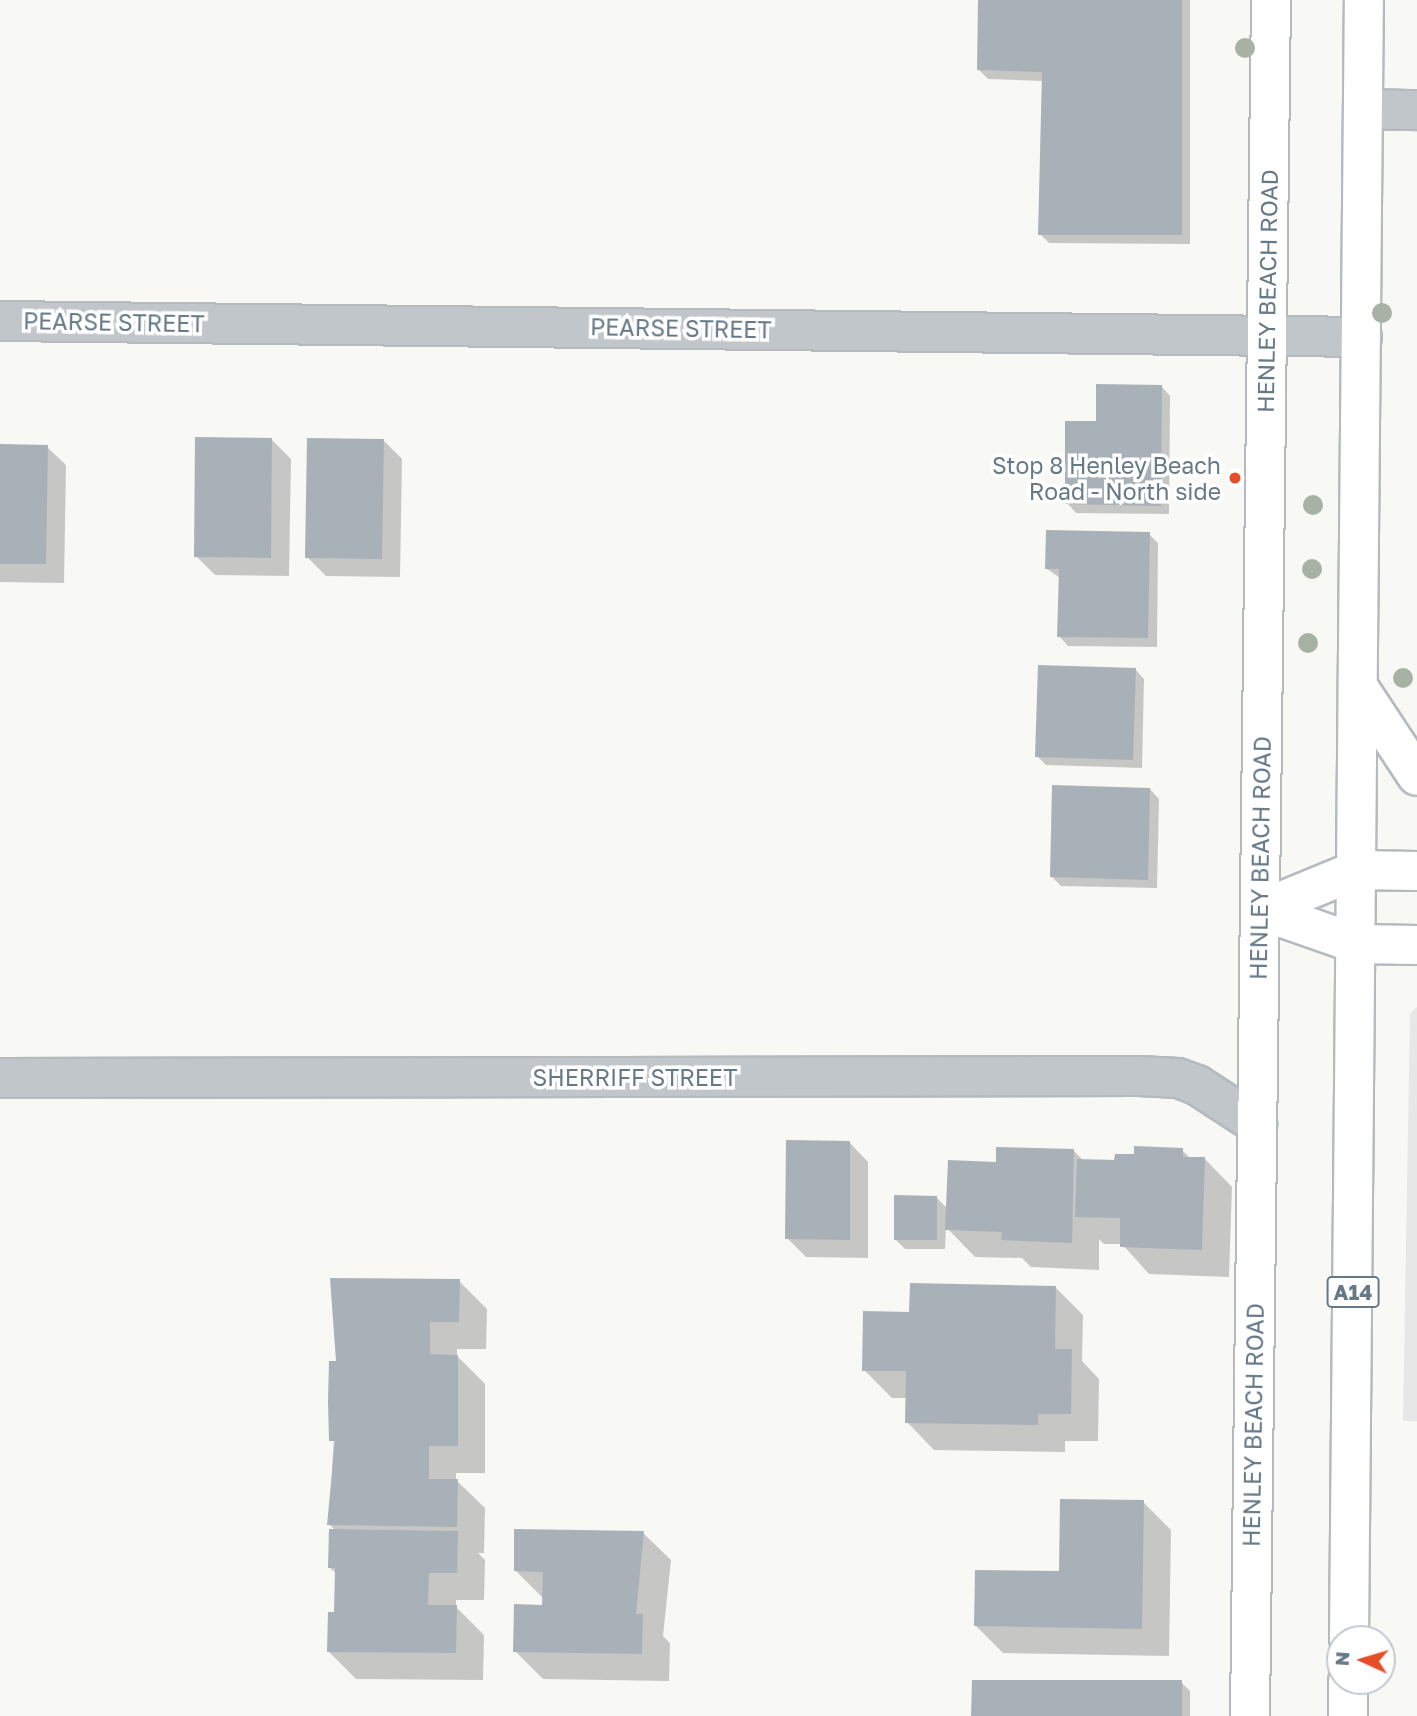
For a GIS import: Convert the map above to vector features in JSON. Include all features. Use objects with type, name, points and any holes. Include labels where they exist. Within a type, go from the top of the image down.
[{"type":"main road","name":"HENLEY BEACH ROAD","points":[[1250,1716],[1271,0]]},
{"type":"main road","points":[[1357,870],[1364,0]]},
{"type":"main road","points":[[1359,688],[1417,776]]},
{"type":"main road","points":[[1260,910],[1357,870],[1417,871]]},
{"type":"main road","name":"A14","points":[[1349,1625],[1357,870]]},
{"type":"main road","points":[[1260,910],[1357,944],[1417,945]]},
{"type":"main road","points":[[1348,1695],[1348,1716]]},
{"type":"street","points":[[1363,109],[1417,110]]},
{"type":"street","name":"PEARSE STREET","points":[[0,321],[1362,337]]},
{"type":"street","name":"SHERRIFF STREET","points":[[0,1079],[1178,1078],[1197,1085],[1257,1124]]},
{"type":"shaded area","points":[[1417,1007],[1417,1421],[1403,1421],[1410,1014]]},
{"type":"building","points":[[978,0],[1182,0],[1182,235],[1038,235],[1042,72],[977,70]]},
{"type":"building","points":[[1096,384],[1162,385],[1161,506],[1065,504],[1065,421],[1096,421]]},
{"type":"building","points":[[195,437],[272,438],[271,558],[194,557]]},
{"type":"building","points":[[307,438],[384,439],[382,559],[305,558]]},
{"type":"building","points":[[0,444],[48,445],[46,564],[0,564]]},
{"type":"building","points":[[1046,530],[1150,532],[1148,638],[1057,637],[1059,569],[1045,569]]},
{"type":"building","points":[[1038,665],[1136,668],[1133,760],[1035,757]]},
{"type":"building","points":[[1052,785],[1150,788],[1148,880],[1050,877]]},
{"type":"building","points":[[786,1140],[850,1141],[850,1240],[785,1239]]},
{"type":"building","points":[[1134,1146],[1183,1148],[1183,1157],[1205,1157],[1202,1250],[1120,1247],[1120,1218],[1075,1217],[1077,1159],[1114,1160],[1115,1154],[1134,1154]]},
{"type":"building","points":[[996,1147],[1074,1149],[1072,1243],[1001,1240],[1002,1232],[945,1230],[948,1160],[996,1162]]},
{"type":"building","points":[[894,1195],[937,1196],[937,1240],[894,1240]]},
{"type":"building","points":[[330,1278],[460,1279],[459,1322],[430,1322],[430,1354],[458,1355],[458,1446],[429,1446],[429,1479],[458,1479],[457,1527],[327,1525],[335,1441],[329,1441],[329,1361],[336,1361]]},
{"type":"building","points":[[910,1283],[1056,1286],[1055,1349],[1072,1349],[1071,1414],[1038,1414],[1038,1425],[905,1423],[906,1371],[862,1371],[863,1311],[909,1312]]},
{"type":"building","points":[[1060,1499],[1144,1500],[1142,1629],[974,1626],[975,1570],[1059,1571]]},
{"type":"building","points":[[329,1529],[458,1531],[457,1573],[429,1573],[428,1605],[457,1605],[456,1653],[327,1652],[328,1612],[334,1612],[335,1568],[328,1568]]},
{"type":"building","points":[[514,1529],[644,1531],[636,1614],[643,1614],[642,1654],[513,1652],[514,1604],[542,1605],[543,1572],[514,1571]]},
{"type":"building","points":[[972,1680],[1182,1680],[1182,1716],[971,1716]]},
{"type":"place","name":"Stop 8 Henley Beach Road - North side","points":[[1235,478]]}]
